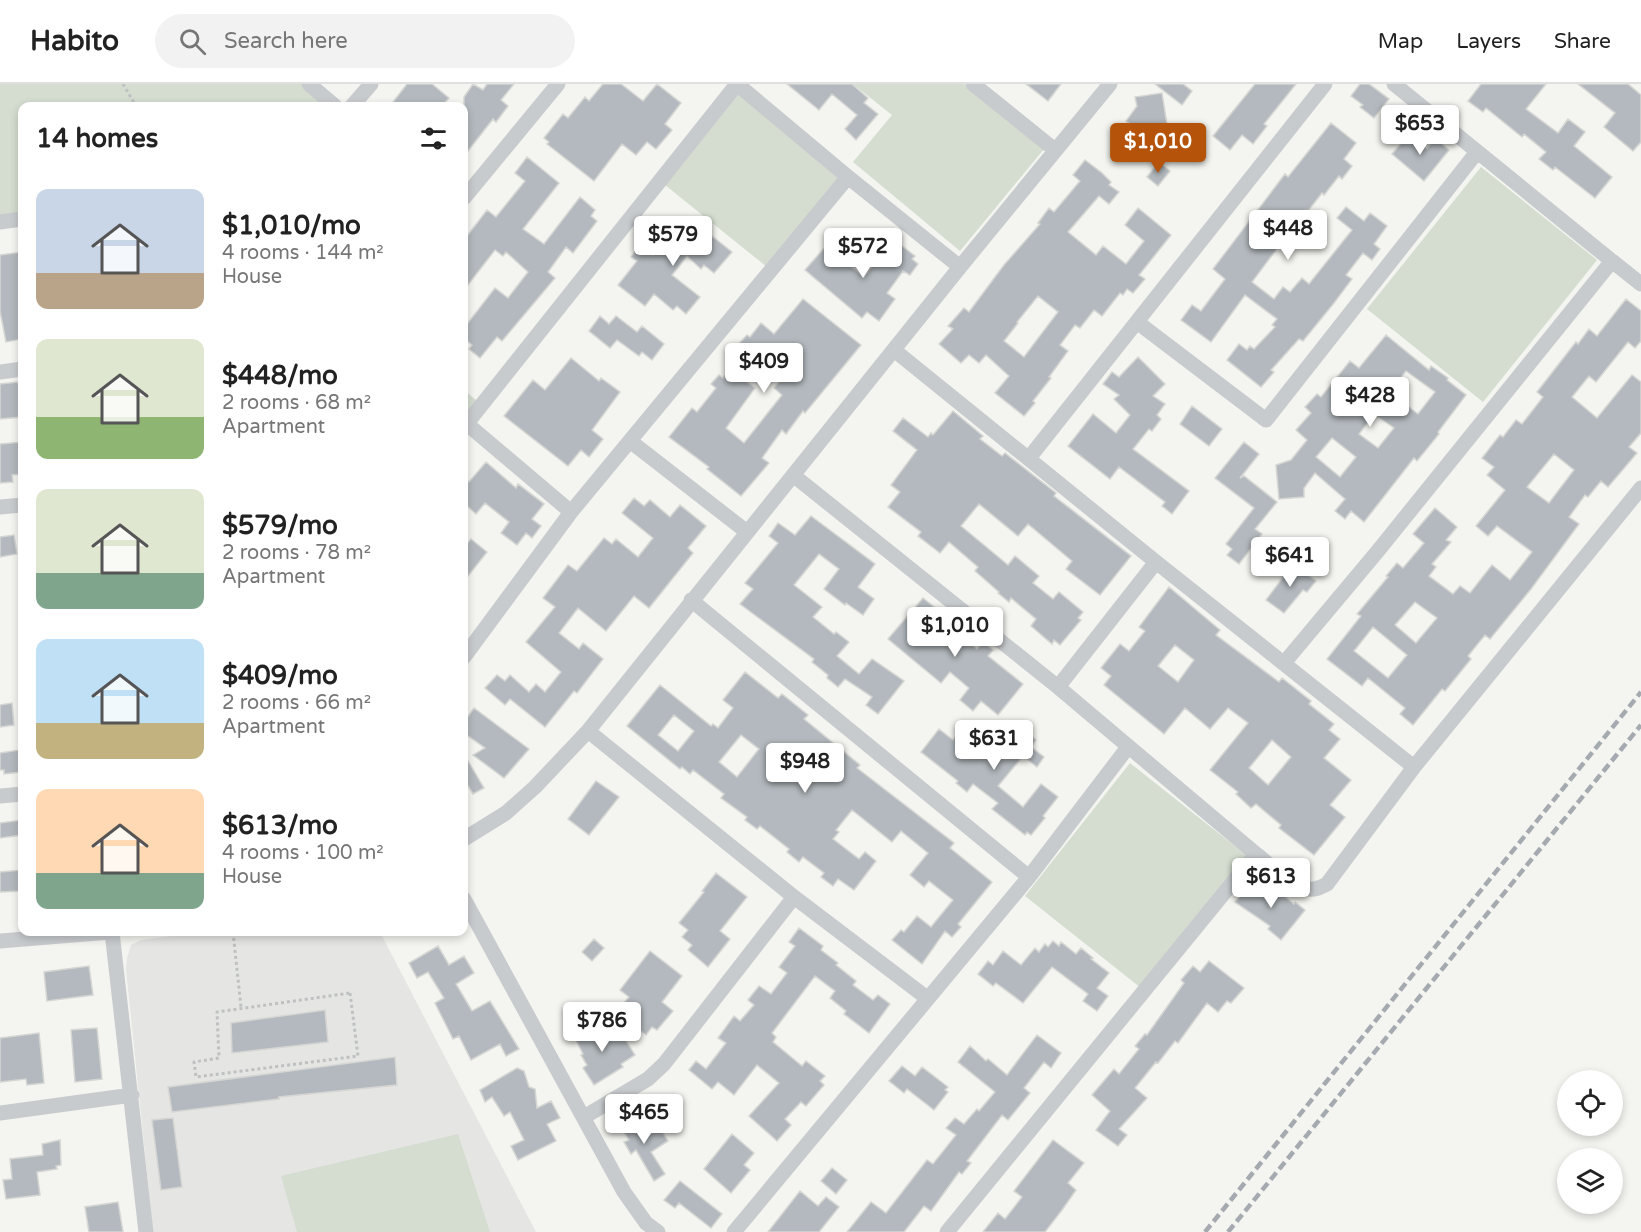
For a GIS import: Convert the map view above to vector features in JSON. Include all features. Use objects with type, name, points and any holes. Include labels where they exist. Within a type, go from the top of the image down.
[{"type":"street","points":[[309,84],[330,102]]},
{"type":"street","points":[[355,102],[370,84]]},
{"type":"street","points":[[468,193],[558,84]]},
{"type":"street","points":[[468,421],[737,84],[960,267]]},
{"type":"street","points":[[973,84],[1055,150]]},
{"type":"street","points":[[468,837],[506,813],[535,787],[588,731],[691,600],[1110,84]]},
{"type":"street","points":[[1029,458],[1325,84]]},
{"type":"street","points":[[1394,84],[1641,284]]},
{"type":"street","points":[[1137,322],[1266,420],[1477,152]]},
{"type":"street","points":[[468,652],[571,512],[848,177]]},
{"type":"street","points":[[0,222],[18,220]]},
{"type":"street","points":[[1284,663],[1377,552],[1612,261]]},
{"type":"street","points":[[894,350],[1155,562],[1414,767]]},
{"type":"street","points":[[0,372],[18,370]]},
{"type":"street","points":[[468,427],[571,512]]},
{"type":"street","points":[[630,441],[747,532]]},
{"type":"street","points":[[794,475],[1058,687],[1256,854],[1295,883],[1308,889],[1318,889],[1327,884],[1414,767],[1641,488]]},
{"type":"street","points":[[0,507],[18,505]]},
{"type":"street","points":[[1058,687],[1155,562]]},
{"type":"street","points":[[691,600],[1029,876]]},
{"type":"street","points":[[588,731],[794,897],[927,998]]},
{"type":"street","points":[[734,1232],[1029,876],[1128,747]]},
{"type":"street","points":[[0,796],[18,794]]},
{"type":"street","points":[[947,1232],[1256,854]]},
{"type":"street","points":[[584,1117],[648,1080],[664,1064],[794,897]]},
{"type":"street","points":[[468,906],[634,1208],[658,1232]]},
{"type":"street","points":[[0,941],[62,936]]},
{"type":"street","points":[[112,936],[132,1095],[146,1232]]},
{"type":"street","points":[[0,1113],[132,1095]]},
{"type":"path","points":[[123,84],[134,102]]},
{"type":"path","points":[[233,936],[241,1008]]},
{"type":"path","points":[[350,993],[358,1056],[196,1077],[194,1062],[219,1058],[217,1012],[241,1008],[350,993]]},
{"type":"shaded area","points":[[0,84],[304,84],[326,102],[18,102],[18,216],[0,218]]},
{"type":"shaded area","points":[[853,84],[964,84],[1044,149],[960,251],[853,162],[892,115]]},
{"type":"shaded area","points":[[738,92],[839,179],[767,267],[665,185]]},
{"type":"shaded area","points":[[1481,167],[1597,260],[1483,402],[1367,309]]},
{"type":"shaded area","points":[[468,393],[477,401],[468,412]]},
{"type":"shaded area","points":[[1130,763],[1246,855],[1141,988],[1025,896]]},
{"type":"shaded area","points":[[171,936],[382,936],[536,1232],[153,1232],[126,969],[131,945],[141,940]]},
{"type":"shaded area","points":[[458,1134],[490,1232],[297,1232],[281,1176]]},
{"type":"building","points":[[407,84],[432,84],[449,98],[446,102],[393,102]]},
{"type":"building","points":[[473,84],[483,90],[487,84],[514,84],[501,100],[508,106],[496,122],[493,119],[468,151],[468,102],[464,102],[464,97]]},
{"type":"building","points":[[603,84],[621,84],[643,101],[657,84],[681,103],[665,124],[672,130],[656,149],[647,142],[636,155],[622,144],[594,181],[547,144],[549,142],[544,138],[563,114],[568,118],[585,97],[589,101]]},
{"type":"building","points":[[787,84],[852,84],[868,98],[864,103],[878,114],[856,140],[845,129],[857,115],[832,94],[819,110]]},
{"type":"building","points":[[1026,84],[1061,84],[1048,101]]},
{"type":"building","points":[[1155,84],[1183,84],[1192,91],[1182,105]]},
{"type":"building","points":[[1255,84],[1296,84],[1264,124],[1267,126],[1253,144],[1242,135],[1230,150],[1213,136]]},
{"type":"building","points":[[1360,84],[1369,84],[1389,99],[1374,118],[1351,96]]},
{"type":"building","points":[[1481,84],[1546,84],[1526,109],[1558,133],[1568,119],[1585,132],[1574,146],[1612,177],[1595,198],[1555,167],[1553,170],[1539,159],[1546,152],[1524,134],[1522,137],[1486,108],[1483,112],[1468,101]]},
{"type":"building","points":[[1578,84],[1628,84],[1641,95],[1641,142],[1633,151],[1604,127],[1615,113]]},
{"type":"building","points":[[1162,93],[1169,137],[1142,142],[1140,131],[1126,121],[1137,106],[1135,97]]},
{"type":"building","points":[[1331,123],[1356,143],[1344,159],[1352,166],[1342,179],[1339,176],[1324,195],[1322,193],[1308,211],[1306,210],[1252,282],[1274,299],[1283,287],[1290,292],[1302,278],[1309,284],[1352,230],[1337,218],[1346,207],[1364,221],[1370,213],[1387,226],[1374,244],[1380,249],[1372,260],[1363,253],[1346,275],[1352,279],[1334,303],[1303,341],[1299,339],[1271,370],[1274,372],[1261,387],[1227,360],[1239,344],[1247,350],[1250,346],[1254,349],[1275,327],[1272,325],[1277,319],[1245,295],[1211,342],[1181,320],[1192,305],[1201,311],[1225,279],[1213,269],[1285,174],[1288,177]]},
{"type":"building","points":[[1409,134],[1427,149],[1435,138],[1449,150],[1424,181],[1392,154]]},
{"type":"building","points":[[527,157],[559,183],[523,229],[544,244],[580,197],[595,210],[591,216],[597,221],[573,253],[566,247],[548,272],[555,278],[502,341],[497,337],[480,358],[469,349],[472,345],[468,342],[468,323],[495,288],[508,298],[528,272],[506,252],[503,256],[495,250],[468,285],[468,235],[487,210],[496,217],[525,181],[515,173]]},
{"type":"building","points":[[1085,160],[1102,173],[1111,182],[1109,185],[1119,192],[1109,204],[1099,196],[1068,232],[1096,255],[1103,246],[1126,264],[1144,241],[1125,225],[1138,208],[1171,235],[1139,275],[1145,279],[1133,293],[1127,289],[1123,295],[1120,293],[1102,316],[1094,310],[1080,328],[1075,325],[1060,345],[1068,351],[1033,401],[1035,403],[1024,416],[995,393],[1009,376],[986,355],[979,363],[969,355],[961,363],[939,344],[953,329],[948,326],[964,308],[969,312],[1004,265],[1040,224],[1038,223],[1049,208],[1054,212],[1080,181],[1073,175]],"holes":[[[1038,296],[1058,312],[1024,357],[1004,341]]]},
{"type":"building","points":[[1159,162],[1170,171],[1158,186],[1147,177]]},
{"type":"building","points":[[683,218],[710,239],[712,236],[732,252],[714,273],[704,265],[701,269],[687,256],[672,275],[700,297],[686,314],[677,306],[673,310],[654,294],[645,306],[618,285],[637,261],[631,257],[640,245],[653,255]]},
{"type":"building","points":[[893,239],[915,256],[912,259],[918,264],[910,275],[903,271],[887,293],[895,299],[879,321],[867,312],[862,318],[805,270],[826,246],[864,277]]},
{"type":"building","points":[[18,253],[18,340],[6,342],[0,311],[0,255]]},
{"type":"building","points":[[803,299],[861,345],[805,413],[803,411],[786,434],[782,430],[762,458],[769,463],[741,496],[707,469],[709,467],[669,437],[692,408],[697,412],[716,388],[711,384],[719,375],[723,378],[740,356],[733,350],[747,335],[750,337],[761,323],[774,334]],"holes":[[[762,353],[786,373],[774,388],[782,395],[744,443],[726,428],[755,388],[742,378]]]},
{"type":"building","points":[[1626,299],[1641,311],[1641,341],[1635,348],[1628,342],[1596,382],[1589,376],[1572,397],[1597,418],[1632,375],[1641,382],[1641,433],[1629,447],[1637,453],[1608,487],[1601,481],[1588,497],[1585,495],[1569,517],[1579,524],[1531,589],[1490,639],[1485,635],[1468,656],[1471,659],[1445,691],[1442,689],[1413,725],[1400,714],[1405,708],[1368,678],[1362,686],[1327,659],[1361,616],[1357,614],[1388,577],[1386,576],[1397,563],[1403,568],[1424,543],[1413,534],[1435,508],[1457,527],[1446,540],[1451,542],[1432,564],[1436,567],[1429,576],[1453,594],[1460,586],[1470,593],[1492,565],[1510,580],[1532,552],[1497,526],[1488,536],[1476,526],[1505,490],[1487,475],[1494,467],[1482,458],[1500,435],[1503,437],[1516,420],[1522,424],[1543,397],[1537,392],[1576,342],[1578,344],[1589,329],[1597,336]],"holes":[[[1554,454],[1574,470],[1549,503],[1527,487]],[[1415,602],[1437,618],[1416,643],[1395,625]],[[1373,627],[1407,655],[1388,678],[1354,651]]]},
{"type":"building","points":[[600,316],[609,324],[616,316],[637,332],[642,326],[664,344],[652,360],[642,352],[639,356],[617,340],[610,348],[589,331]]},
{"type":"building","points":[[1386,335],[1429,370],[1431,366],[1448,378],[1447,380],[1466,395],[1438,432],[1439,434],[1417,461],[1414,458],[1364,522],[1351,511],[1345,519],[1335,511],[1345,499],[1315,473],[1304,488],[1304,497],[1279,499],[1276,465],[1291,460],[1307,440],[1296,430],[1311,413],[1305,407],[1317,394],[1321,397],[1350,361],[1359,368]],"holes":[[[1406,371],[1435,392],[1418,414],[1389,392]],[[1374,414],[1394,428],[1378,448],[1359,434]],[[1332,438],[1356,457],[1340,477],[1316,457]]]},
{"type":"building","points":[[1138,357],[1165,384],[1153,396],[1165,404],[1157,415],[1161,419],[1152,431],[1149,429],[1133,449],[1189,491],[1172,514],[1162,506],[1165,502],[1119,467],[1110,479],[1068,446],[1093,414],[1116,433],[1130,415],[1114,399],[1119,395],[1103,384],[1112,372],[1119,377]]},
{"type":"building","points":[[571,358],[599,381],[601,378],[620,392],[592,430],[603,439],[589,457],[581,450],[568,466],[504,416],[533,380],[545,390]]},
{"type":"building","points":[[18,382],[18,417],[0,419],[0,384]]},
{"type":"building","points":[[1192,406],[1222,429],[1209,446],[1180,424]]},
{"type":"building","points":[[953,411],[983,436],[980,439],[1002,456],[1005,453],[1056,493],[1054,496],[1131,556],[1100,595],[1066,569],[1072,561],[1028,524],[1018,536],[979,504],[961,526],[1008,565],[1015,556],[1039,576],[1033,583],[1053,599],[1059,592],[1083,612],[1078,618],[1081,620],[1060,645],[1054,640],[1052,644],[1031,626],[1036,619],[1011,598],[1009,602],[998,593],[975,571],[978,567],[949,542],[940,553],[918,536],[921,532],[888,507],[900,492],[891,485],[917,450],[893,431],[903,418],[928,437],[931,433],[933,435]]},
{"type":"building","points":[[18,442],[18,474],[12,475],[13,482],[0,483],[0,444]]},
{"type":"building","points":[[1244,442],[1259,454],[1240,478],[1244,476],[1277,502],[1255,529],[1262,534],[1239,564],[1227,555],[1232,549],[1226,544],[1254,508],[1215,478]]},
{"type":"building","points":[[486,462],[516,488],[518,484],[544,504],[532,519],[541,526],[532,538],[526,533],[517,545],[501,533],[509,522],[485,503],[476,514],[468,507],[469,482]]},
{"type":"building","points":[[634,498],[644,506],[650,500],[670,517],[680,505],[706,526],[688,548],[693,553],[649,608],[634,596],[606,631],[578,608],[559,633],[579,649],[583,643],[603,659],[577,693],[574,691],[545,727],[510,699],[505,705],[485,688],[497,675],[505,681],[510,675],[529,692],[536,684],[545,692],[561,672],[526,642],[555,607],[543,598],[568,565],[577,571],[604,538],[612,544],[616,539],[638,557],[653,538],[622,513]]},
{"type":"building","points":[[811,516],[875,564],[858,587],[874,599],[863,615],[824,589],[839,569],[819,554],[794,585],[822,607],[813,617],[834,634],[836,632],[849,642],[837,656],[859,674],[872,659],[904,681],[878,714],[866,705],[872,697],[845,679],[838,687],[812,662],[814,659],[740,604],[753,589],[745,583],[778,543],[769,536],[778,523],[795,535]]},
{"type":"building","points":[[14,535],[17,554],[0,557],[0,537]]},
{"type":"building","points":[[471,539],[487,552],[468,576],[468,542]]},
{"type":"building","points":[[1293,564],[1316,581],[1307,592],[1303,590],[1284,613],[1266,600]]},
{"type":"building","points":[[1169,587],[1220,630],[1216,635],[1279,682],[1282,678],[1311,701],[1309,704],[1334,724],[1329,730],[1340,739],[1324,758],[1351,780],[1330,805],[1345,817],[1314,855],[1279,828],[1281,825],[1256,804],[1251,808],[1236,794],[1238,792],[1210,770],[1248,723],[1228,708],[1210,729],[1185,708],[1164,734],[1104,685],[1111,676],[1101,668],[1120,644],[1129,651],[1145,631],[1139,627]],"holes":[[[1175,645],[1194,660],[1178,682],[1158,666]],[[1272,740],[1291,757],[1268,785],[1249,768]]]},
{"type":"building","points":[[923,598],[944,615],[941,619],[977,649],[983,642],[993,650],[988,656],[1023,684],[998,715],[981,701],[973,711],[960,700],[969,688],[950,672],[941,683],[888,639]]},
{"type":"building","points":[[745,672],[778,698],[782,694],[808,715],[804,719],[860,765],[857,768],[954,843],[950,848],[992,882],[958,924],[961,927],[952,937],[945,931],[922,964],[892,940],[901,930],[904,932],[917,916],[931,927],[953,900],[929,881],[924,887],[910,875],[928,853],[901,831],[892,842],[852,810],[836,830],[839,832],[833,839],[859,859],[865,852],[876,861],[854,890],[838,879],[833,886],[821,877],[824,873],[803,857],[799,862],[787,852],[789,849],[760,826],[757,829],[745,820],[747,817],[721,798],[724,794],[693,770],[690,774],[682,767],[680,769],[627,726],[660,685],[711,726],[713,724],[718,728],[733,708],[723,700]],"holes":[[[674,715],[694,731],[678,751],[658,735]],[[741,735],[759,749],[737,777],[719,762]]]},
{"type":"building","points":[[12,703],[14,725],[0,727],[0,705]]},
{"type":"building","points":[[474,708],[529,749],[504,778],[473,755],[485,748],[468,736],[468,716]]},
{"type":"building","points":[[1002,721],[1022,737],[1026,732],[1036,740],[1031,747],[1044,757],[1037,767],[1023,756],[998,786],[1023,807],[1041,784],[1058,797],[1031,835],[1027,832],[1025,835],[992,809],[998,803],[973,784],[967,792],[956,783],[958,781],[921,752],[939,729],[953,740],[958,734],[979,749]]},
{"type":"building","points":[[18,750],[18,772],[4,774],[4,770],[0,770],[0,753]]},
{"type":"building","points":[[468,761],[484,788],[473,794],[468,786]]},
{"type":"building","points":[[596,781],[619,797],[589,835],[568,819]]},
{"type":"building","points":[[18,821],[18,836],[0,838],[0,823]]},
{"type":"building","points":[[18,870],[18,891],[0,892],[0,872]]},
{"type":"building","points":[[716,873],[747,897],[720,931],[730,939],[708,967],[688,950],[692,945],[682,937],[688,930],[679,923]]},
{"type":"building","points":[[1269,884],[1305,910],[1281,940],[1268,929],[1270,926],[1235,902],[1247,887],[1255,893],[1259,887],[1264,891]]},
{"type":"building","points":[[799,928],[823,946],[821,950],[856,981],[853,985],[873,1000],[878,995],[890,1004],[869,1033],[844,1014],[846,1011],[830,998],[835,991],[815,976],[772,1033],[776,1037],[773,1042],[802,1066],[806,1061],[825,1076],[820,1081],[824,1085],[806,1106],[801,1102],[785,1119],[791,1125],[777,1141],[749,1116],[779,1083],[757,1065],[734,1095],[718,1082],[712,1089],[689,1070],[696,1061],[706,1069],[726,1043],[718,1038],[734,1016],[740,1021],[754,1005],[748,1000],[759,986],[771,994],[787,973],[779,967],[795,946],[789,942]]},
{"type":"building","points":[[594,939],[604,948],[592,961],[582,952]]},
{"type":"building","points":[[1053,941],[1059,946],[1061,942],[1076,954],[1081,948],[1109,973],[1097,988],[1108,996],[1097,1011],[1083,1001],[1088,994],[1052,967],[1023,1003],[996,983],[993,986],[978,974],[988,961],[993,965],[1003,951],[1021,965],[1035,948],[1039,952],[1045,944],[1048,947]]},
{"type":"building","points":[[438,946],[449,965],[464,956],[474,973],[456,984],[472,1011],[490,1001],[519,1049],[506,1056],[500,1044],[471,1060],[459,1036],[453,1039],[435,1003],[444,998],[428,972],[417,978],[409,963]]},
{"type":"building","points":[[650,951],[682,976],[662,1002],[673,1011],[657,1030],[652,1027],[646,1035],[617,1011],[629,997],[620,990]]},
{"type":"building","points":[[1209,961],[1244,988],[1231,1003],[1227,1001],[1218,1012],[1207,1003],[1178,1043],[1175,1041],[1135,1088],[1147,1098],[1119,1129],[1127,1135],[1118,1146],[1096,1130],[1110,1111],[1092,1095],[1114,1069],[1119,1074],[1139,1049],[1135,1046],[1145,1034],[1147,1035],[1184,983],[1181,980],[1193,966],[1200,972]]},
{"type":"building","points":[[89,966],[93,995],[47,1001],[44,972]]},
{"type":"building","points":[[325,1010],[328,1042],[232,1053],[231,1023]]},
{"type":"building","points":[[590,1024],[598,1041],[618,1028],[635,1055],[621,1064],[623,1067],[594,1085],[583,1068],[587,1065],[572,1032]]},
{"type":"building","points":[[97,1028],[102,1079],[75,1082],[71,1030]]},
{"type":"building","points":[[39,1033],[44,1083],[27,1085],[26,1079],[0,1082],[0,1038]]},
{"type":"building","points":[[1037,1035],[1061,1053],[1051,1068],[1044,1062],[1024,1088],[1030,1093],[1008,1120],[1002,1115],[967,1161],[971,1163],[962,1174],[959,1172],[931,1211],[924,1206],[904,1232],[847,1232],[871,1202],[886,1213],[927,1160],[933,1164],[956,1135],[946,1128],[955,1118],[964,1124],[995,1092],[958,1062],[970,1046],[986,1061],[988,1059],[1007,1075]]},
{"type":"building","points":[[395,1057],[397,1085],[279,1097],[279,1099],[172,1112],[168,1087]]},
{"type":"building","points":[[902,1066],[915,1076],[922,1067],[948,1087],[945,1090],[948,1092],[934,1110],[907,1089],[904,1093],[889,1081]]},
{"type":"building","points":[[517,1068],[524,1071],[529,1087],[535,1089],[537,1108],[551,1101],[560,1118],[547,1124],[556,1141],[518,1160],[511,1146],[524,1140],[510,1112],[504,1116],[492,1097],[485,1102],[480,1090]]},
{"type":"building","points":[[637,1115],[649,1135],[660,1128],[668,1141],[651,1152],[665,1174],[654,1181],[636,1150],[631,1154],[624,1142],[629,1140],[620,1125]]},
{"type":"building","points":[[173,1118],[182,1187],[161,1190],[152,1120]]},
{"type":"building","points":[[732,1134],[754,1153],[744,1165],[750,1170],[731,1193],[704,1169]]},
{"type":"building","points":[[60,1140],[61,1165],[56,1166],[57,1169],[37,1172],[40,1195],[6,1199],[3,1180],[12,1179],[10,1159],[43,1155],[42,1144]]},
{"type":"building","points":[[1053,1140],[1084,1163],[1068,1183],[1076,1190],[1062,1210],[1045,1232],[983,1232],[998,1213],[1005,1219],[1022,1197],[1014,1191]]},
{"type":"building","points":[[832,1168],[847,1180],[836,1194],[821,1181]]},
{"type":"building","points":[[680,1181],[722,1214],[711,1228],[679,1203],[675,1208],[664,1200]]},
{"type":"building","points":[[800,1191],[818,1206],[826,1197],[839,1207],[819,1232],[768,1232]]},
{"type":"building","points":[[118,1202],[123,1232],[89,1232],[85,1207]]},
{"type":"railway","points":[[1205,1232],[1641,692]]},
{"type":"railway","points":[[1228,1232],[1641,725]]}]
